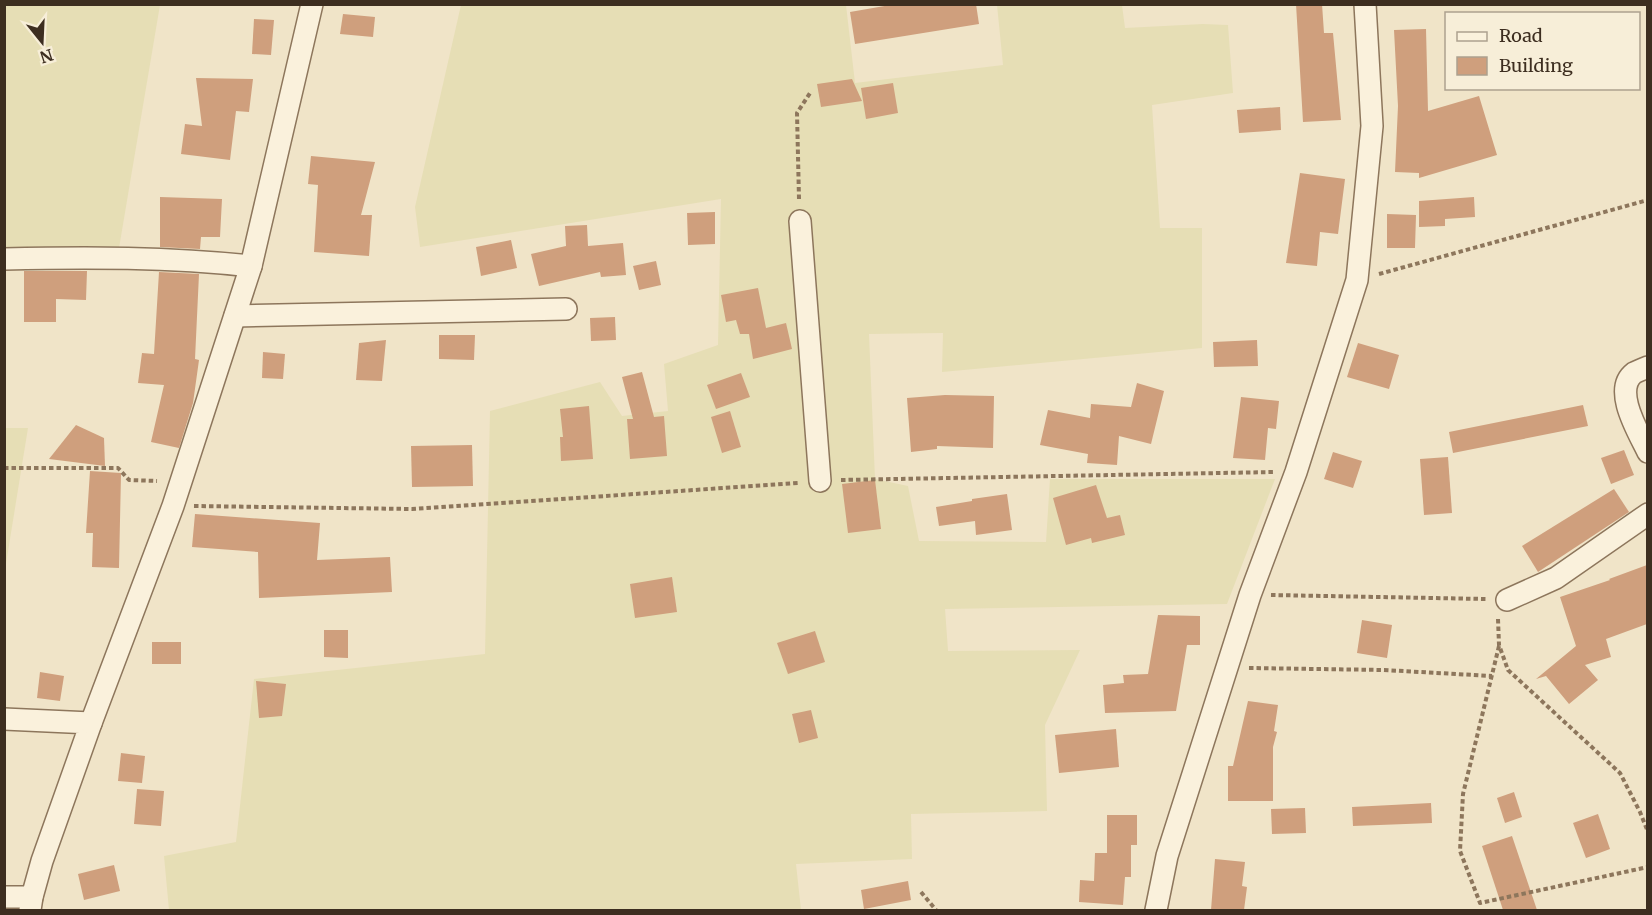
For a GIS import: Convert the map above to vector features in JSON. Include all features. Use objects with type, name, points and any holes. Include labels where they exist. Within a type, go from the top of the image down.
[{"type":"street","points":[[4,897],[31,904],[91,723],[173,506],[251,266],[312,4]]},
{"type":"street","points":[[1156,910],[1167,856],[1250,595],[1296,472],[1357,280],[1372,126],[1365,4]]},
{"type":"street","points":[[800,221],[820,482]]},
{"type":"street","points":[[4,259],[116,257],[206,261],[251,266]]},
{"type":"street","points":[[235,316],[566,309]]},
{"type":"street","points":[[1647,367],[1634,374],[1627,382],[1625,396],[1628,409],[1647,452]]},
{"type":"street","points":[[1507,600],[1556,578],[1647,514]]},
{"type":"street","points":[[4,719],[91,723]]},
{"type":"path","points":[[800,221],[797,113],[810,93]]},
{"type":"path","points":[[1357,280],[1647,200]]},
{"type":"path","points":[[4,468],[118,468],[129,480],[180,483]]},
{"type":"path","points":[[173,506],[412,509],[688,489],[870,479],[1296,472]]},
{"type":"path","points":[[1250,595],[1507,600],[1498,616],[1499,645],[1462,794],[1460,851],[1483,910]]},
{"type":"path","points":[[1499,645],[1508,670],[1620,773],[1640,812],[1647,832]]},
{"type":"path","points":[[1228,667],[1384,670],[1492,676]]},
{"type":"path","points":[[1480,903],[1647,867]]},
{"type":"path","points":[[921,892],[936,910]]},
{"type":"shaded area","points":[[5,5],[160,5],[118,254],[5,260]]},
{"type":"shaded area","points":[[461,5],[846,5],[855,83],[1003,65],[997,5],[1122,5],[1125,28],[1228,25],[1233,93],[1152,105],[1160,228],[1202,228],[1202,348],[942,372],[943,333],[869,334],[875,479],[908,486],[919,541],[1046,542],[1050,479],[1275,479],[1227,604],[945,609],[948,651],[1080,650],[1045,725],[1047,811],[911,814],[912,859],[796,864],[801,910],[169,910],[164,856],[236,842],[254,679],[485,654],[490,411],[600,382],[622,416],[668,411],[664,364],[718,345],[721,199],[420,247],[415,207]]},
{"type":"shaded area","points":[[4,428],[28,428],[5,570]]},
{"type":"building","points":[[896,4],[976,4],[979,24],[855,44],[850,12]]},
{"type":"building","points":[[1296,4],[1322,4],[1324,33],[1333,33],[1341,120],[1303,122]]},
{"type":"building","points":[[343,14],[375,17],[373,37],[340,34]]},
{"type":"building","points":[[254,19],[274,20],[271,55],[252,54]]},
{"type":"building","points":[[1426,29],[1428,111],[1479,96],[1497,155],[1419,178],[1419,173],[1395,172],[1398,106],[1394,30]]},
{"type":"building","points":[[196,78],[253,79],[249,112],[236,111],[230,160],[181,154],[185,124],[202,126]]},
{"type":"building","points":[[852,79],[862,101],[821,107],[817,84]]},
{"type":"building","points":[[893,83],[898,113],[866,119],[861,88]]},
{"type":"building","points":[[1280,107],[1281,130],[1239,133],[1237,110]]},
{"type":"building","points":[[311,156],[375,162],[361,215],[372,215],[369,256],[314,252],[318,185],[308,184]]},
{"type":"building","points":[[1300,173],[1345,179],[1338,234],[1320,232],[1317,266],[1286,263]]},
{"type":"building","points":[[160,197],[222,199],[220,237],[201,237],[200,249],[160,247]]},
{"type":"building","points":[[1474,197],[1475,217],[1445,219],[1445,226],[1419,227],[1419,201]]},
{"type":"building","points":[[715,212],[715,244],[688,245],[687,213]]},
{"type":"building","points":[[1387,214],[1416,215],[1415,248],[1387,248]]},
{"type":"building","points":[[587,225],[588,246],[623,243],[626,275],[601,277],[600,272],[539,286],[531,254],[566,246],[565,226]]},
{"type":"building","points":[[511,240],[517,268],[481,276],[476,247]]},
{"type":"building","points":[[656,261],[661,285],[639,290],[633,266]]},
{"type":"building","points":[[24,271],[87,271],[86,300],[56,299],[56,322],[24,322]]},
{"type":"building","points":[[159,272],[199,274],[195,359],[199,360],[193,403],[179,448],[151,442],[164,385],[138,383],[142,353],[154,354]]},
{"type":"building","points":[[758,288],[766,328],[786,323],[792,349],[753,359],[749,334],[740,334],[736,320],[726,322],[721,295]]},
{"type":"building","points":[[615,317],[616,340],[591,341],[590,318]]},
{"type":"building","points":[[439,335],[475,335],[474,360],[439,359]]},
{"type":"building","points":[[386,340],[382,381],[356,380],[359,343]]},
{"type":"building","points":[[1257,340],[1258,366],[1214,367],[1213,342]]},
{"type":"building","points":[[1358,343],[1399,355],[1389,389],[1347,377]]},
{"type":"building","points":[[263,352],[285,354],[283,379],[262,378]]},
{"type":"building","points":[[642,372],[654,417],[664,416],[667,456],[630,459],[627,419],[633,419],[622,377]]},
{"type":"building","points":[[741,373],[750,397],[716,409],[707,385]]},
{"type":"building","points":[[1137,383],[1164,391],[1151,444],[1119,436],[1117,465],[1087,463],[1088,454],[1040,445],[1048,410],[1090,418],[1091,404],[1131,407]]},
{"type":"building","points":[[945,395],[994,396],[993,448],[937,446],[937,449],[911,452],[907,398]]},
{"type":"building","points":[[1241,397],[1279,401],[1276,429],[1268,428],[1265,460],[1233,458]]},
{"type":"building","points":[[1583,405],[1588,426],[1453,453],[1449,432]]},
{"type":"building","points":[[589,406],[593,459],[561,461],[560,437],[563,437],[560,409]]},
{"type":"building","points":[[730,411],[741,447],[722,453],[711,417]]},
{"type":"building","points":[[76,425],[104,438],[105,466],[49,459]]},
{"type":"building","points":[[472,445],[473,486],[412,487],[411,446]]},
{"type":"building","points":[[1624,450],[1634,475],[1611,484],[1601,458]]},
{"type":"building","points":[[1333,452],[1362,461],[1353,488],[1324,479]]},
{"type":"building","points":[[1448,457],[1452,513],[1424,515],[1420,459]]},
{"type":"building","points":[[90,471],[121,473],[119,568],[92,567],[93,533],[86,533]]},
{"type":"building","points":[[875,480],[881,529],[848,533],[842,484]]},
{"type":"building","points":[[1096,485],[1107,518],[1120,515],[1125,535],[1092,543],[1091,538],[1066,545],[1053,498]]},
{"type":"building","points":[[1614,489],[1629,512],[1538,572],[1522,546]]},
{"type":"building","points":[[1007,494],[1012,530],[976,535],[975,521],[939,526],[936,507]]},
{"type":"building","points":[[195,514],[320,523],[317,560],[390,557],[392,592],[259,598],[258,552],[192,547]]},
{"type":"building","points":[[1647,565],[1647,624],[1606,639],[1611,657],[1585,665],[1598,680],[1569,704],[1546,676],[1536,679],[1576,646],[1560,597]]},
{"type":"building","points":[[672,577],[677,612],[635,618],[630,584]]},
{"type":"building","points":[[1158,615],[1200,616],[1200,645],[1187,645],[1176,711],[1105,713],[1103,685],[1124,683],[1123,675],[1148,674]]},
{"type":"building","points":[[1362,620],[1392,625],[1387,658],[1357,653]]},
{"type":"building","points":[[324,630],[348,630],[348,658],[324,657]]},
{"type":"building","points":[[815,631],[825,662],[788,674],[777,643]]},
{"type":"building","points":[[152,642],[181,642],[181,664],[152,664]]},
{"type":"building","points":[[40,672],[64,676],[60,701],[37,698]]},
{"type":"building","points":[[256,681],[286,684],[282,716],[259,718]]},
{"type":"building","points":[[1248,701],[1278,705],[1274,731],[1277,732],[1273,747],[1273,801],[1228,801],[1228,766],[1233,766]]},
{"type":"building","points":[[811,710],[818,738],[799,743],[792,714]]},
{"type":"building","points":[[1116,729],[1119,767],[1059,773],[1055,735]]},
{"type":"building","points":[[121,753],[145,756],[142,783],[118,781]]},
{"type":"building","points":[[137,789],[164,791],[161,826],[134,824]]},
{"type":"building","points":[[1514,792],[1522,817],[1505,823],[1497,798]]},
{"type":"building","points":[[1431,803],[1432,823],[1353,826],[1352,807]]},
{"type":"building","points":[[1305,808],[1306,833],[1272,834],[1271,809]]},
{"type":"building","points":[[1598,814],[1610,849],[1586,858],[1573,823]]},
{"type":"building","points":[[1107,815],[1137,815],[1137,845],[1131,845],[1131,877],[1125,877],[1123,905],[1079,902],[1080,880],[1094,881],[1095,853],[1107,853]]},
{"type":"building","points":[[1512,836],[1537,910],[1503,910],[1482,846]]},
{"type":"building","points":[[1215,859],[1245,862],[1242,886],[1247,887],[1244,910],[1211,910]]},
{"type":"building","points":[[114,865],[120,891],[84,900],[78,874]]},
{"type":"building","points":[[908,881],[911,900],[864,909],[861,890]]}]
